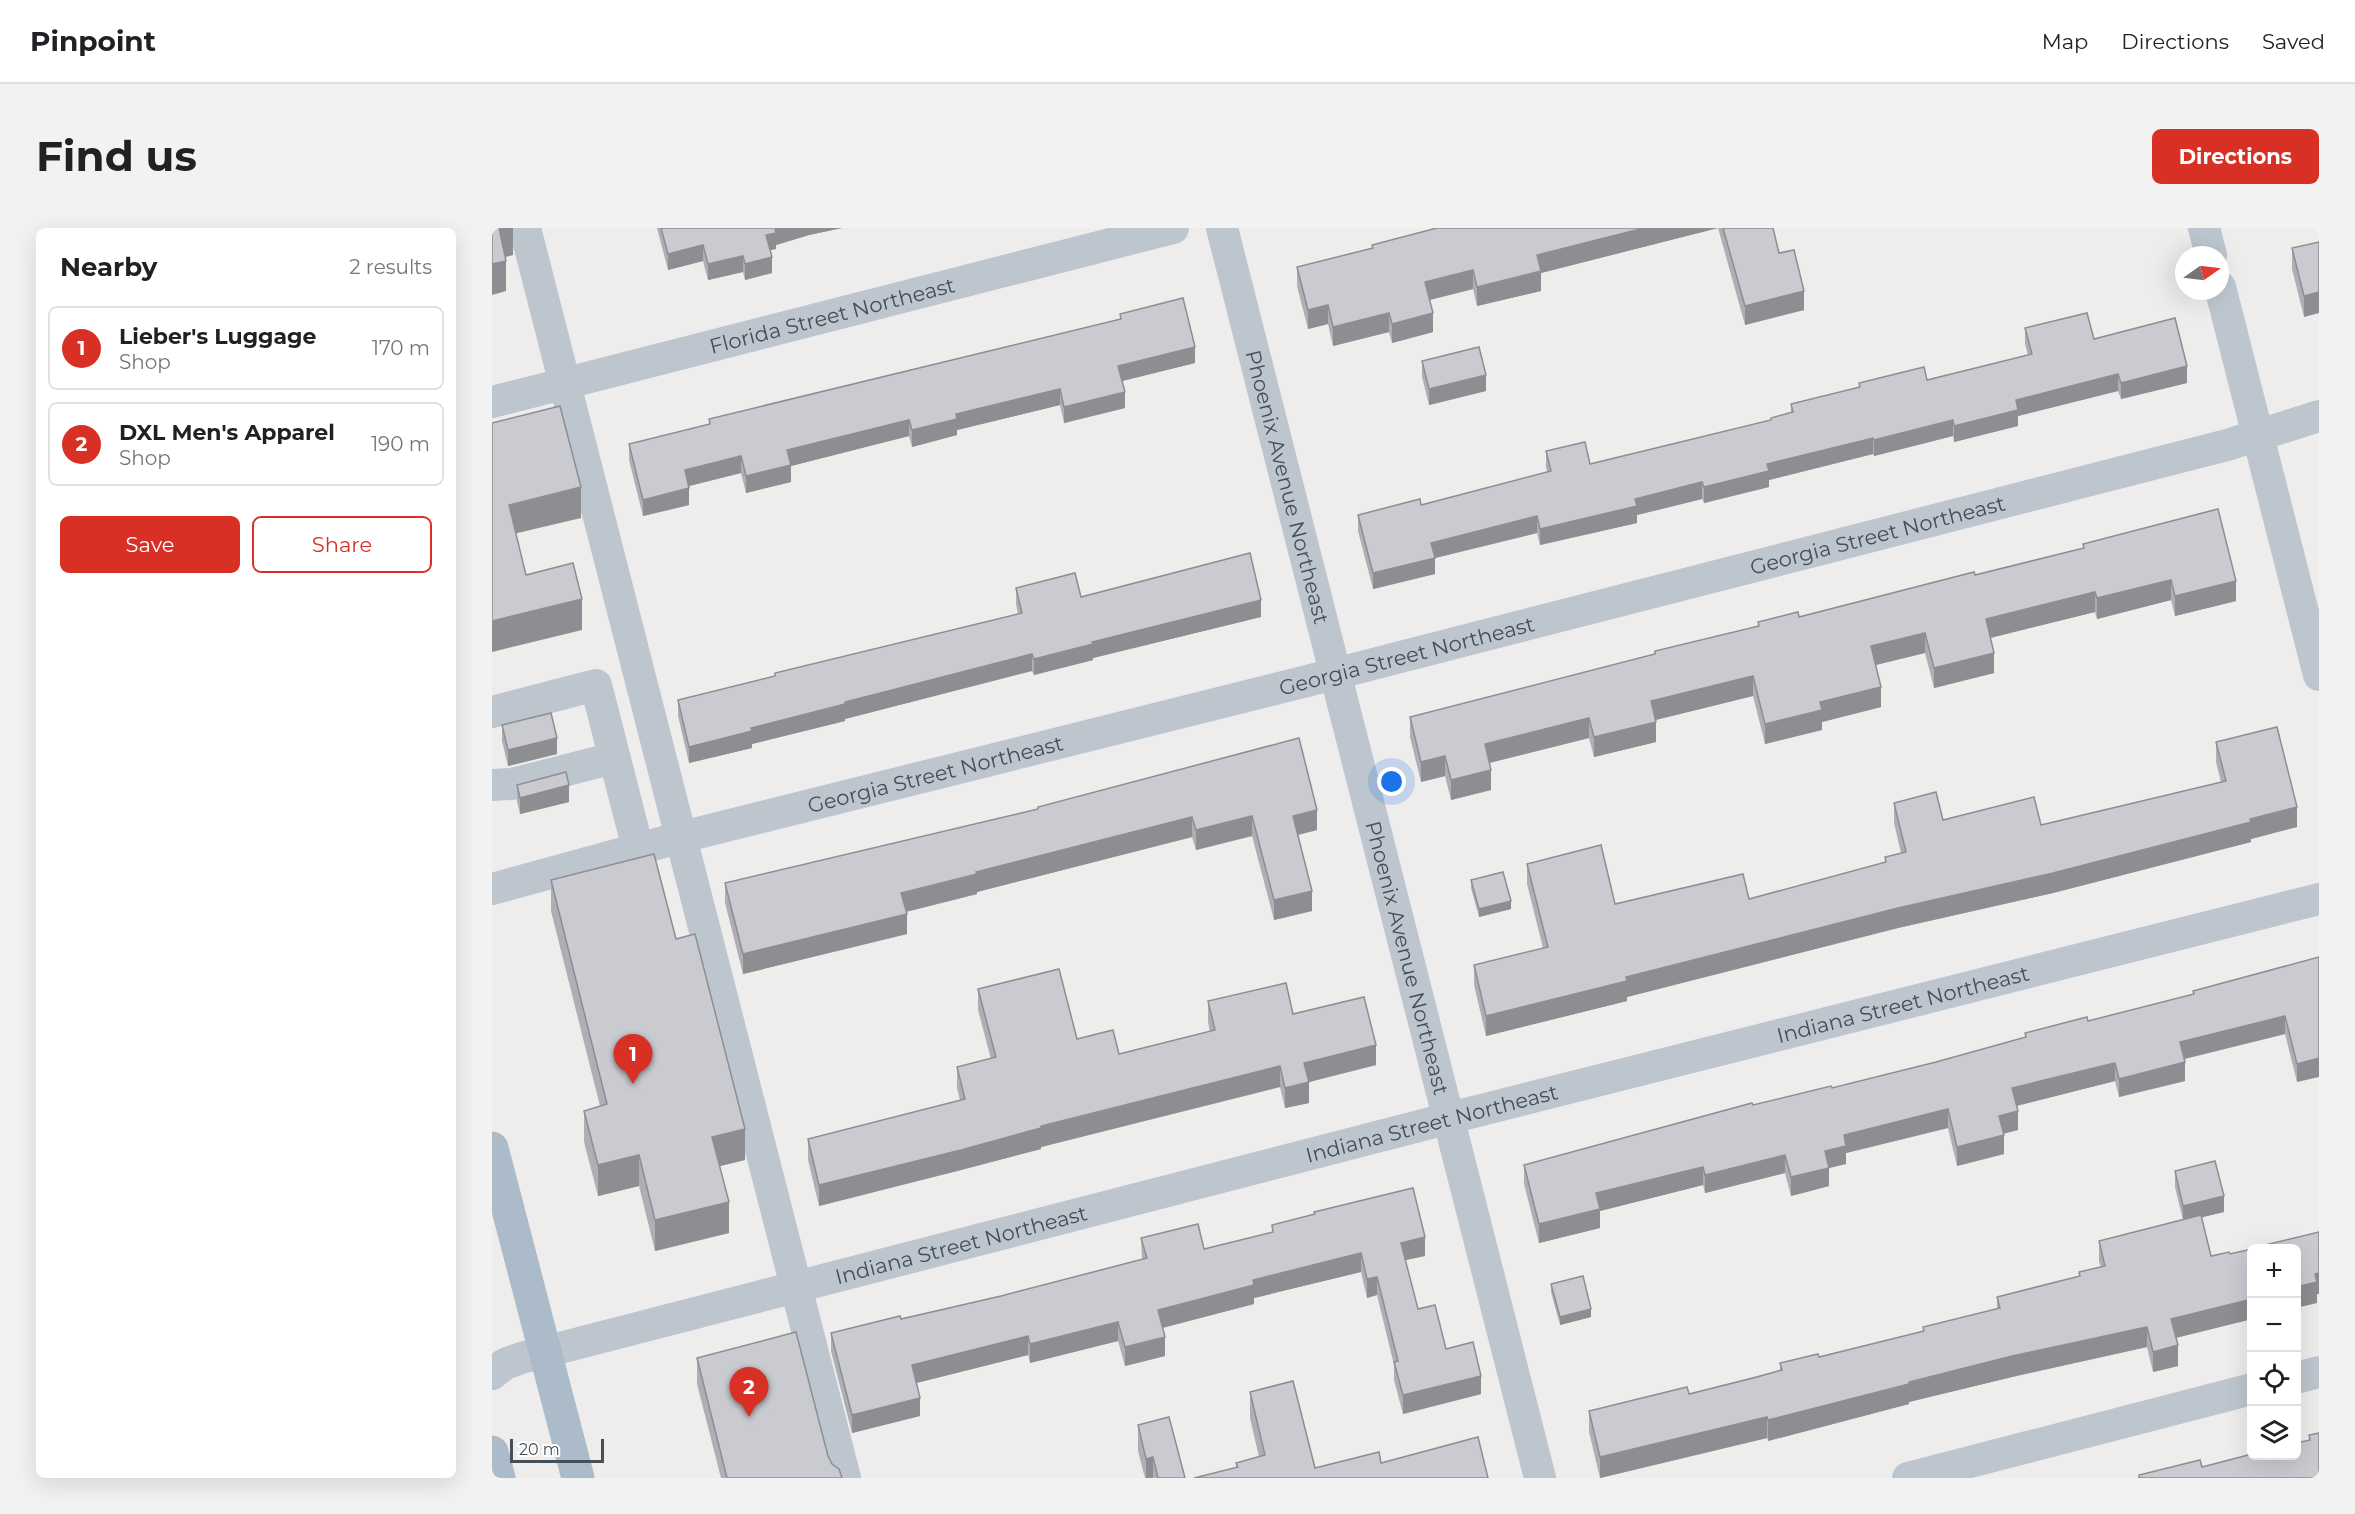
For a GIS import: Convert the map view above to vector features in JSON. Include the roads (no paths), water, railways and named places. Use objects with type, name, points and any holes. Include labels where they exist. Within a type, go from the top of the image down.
[{"type":"main road","points":[[492,1148],[578,1478]]},
{"type":"main road","points":[[492,1452],[499,1478]]},
{"type":"street","points":[[525,228],[845,1478]]},
{"type":"street","name":"Florida Street Northeast","points":[[492,402],[1173,228]]},
{"type":"street","name":"Phoenix Avenue Northeast","points":[[1222,228],[1540,1478]]},
{"type":"street","points":[[2204,228],[2209,246]]},
{"type":"street","points":[[2223,300],[2260,436],[2319,675]]},
{"type":"street","name":"Georgia Street Northeast","points":[[492,889],[682,837],[1336,674],[2260,436],[2286,424],[2319,416]]},
{"type":"street","points":[[492,712],[596,685],[638,849]]},
{"type":"street","points":[[492,785],[512,784],[614,758]]},
{"type":"street","name":"Indiana Street Northeast","points":[[492,1374],[505,1364],[544,1352],[797,1286],[1450,1118],[2319,899]]},
{"type":"street","points":[[2301,1377],[2319,1372]]},
{"type":"street","points":[[1908,1478],[2247,1390]]},
{"type":"place","name":"Lieber's Luggage","points":[[633,1084]]},
{"type":"place","name":"DXL Men's Apparel","points":[[749,1417]]}]
